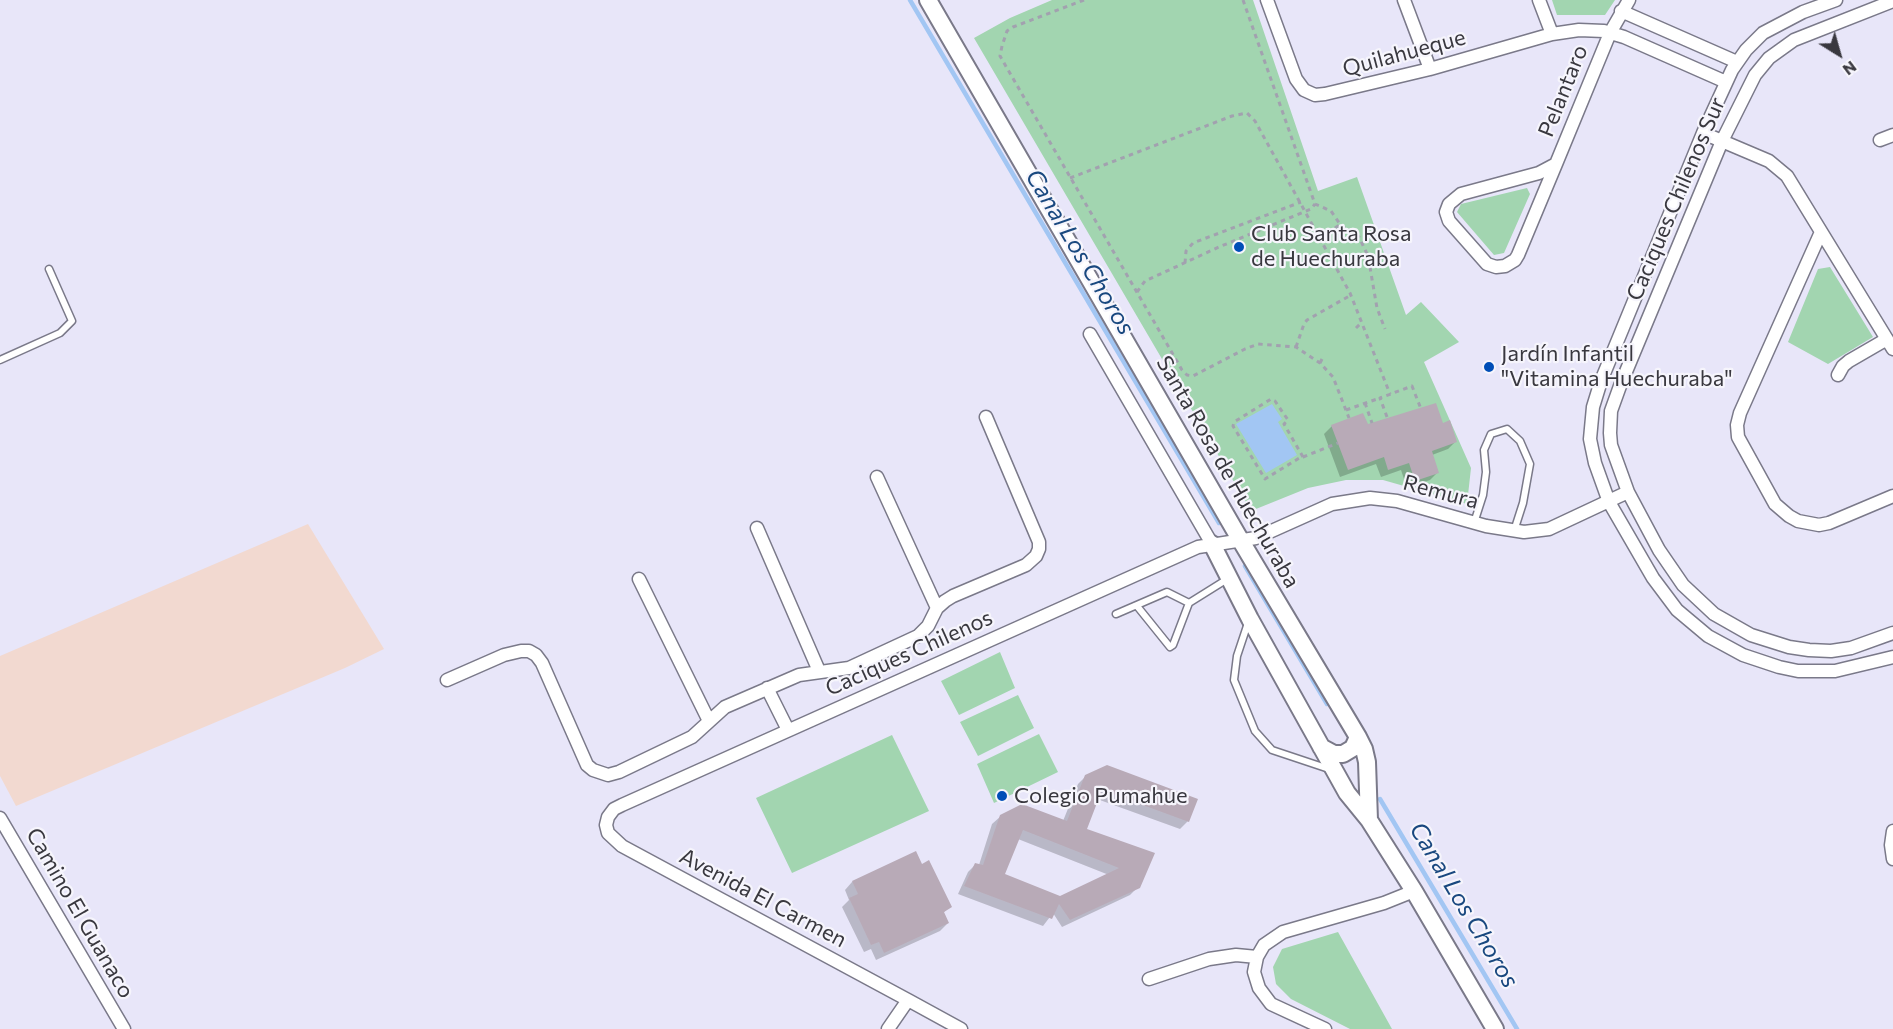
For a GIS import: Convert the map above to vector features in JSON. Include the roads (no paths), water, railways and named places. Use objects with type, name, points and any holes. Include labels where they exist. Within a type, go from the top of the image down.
[{"type":"street","name":"Santa Rosa de Huechuraba","points":[[928,0],[1241,541],[1358,737],[1364,749],[1366,762],[1369,820]]},
{"type":"street","name":"Quilahueque","points":[[1267,0],[1296,79],[1308,93],[1325,94],[1430,69],[1552,34],[1579,30],[1610,33],[1651,48],[1726,82]]},
{"type":"street","points":[[1404,0],[1430,69]]},
{"type":"street","points":[[1539,0],[1552,34]]},
{"type":"street","name":"Pelantaro","points":[[1556,164],[1539,173],[1461,194],[1449,204],[1446,212],[1449,221],[1487,264],[1500,267],[1515,260],[1556,164],[1610,33],[1629,0]]},
{"type":"street","name":"Caciques Chilenos Sur","points":[[1836,0],[1803,12],[1769,29],[1756,38],[1737,62],[1703,134],[1600,381],[1590,429],[1592,451],[1609,501],[1664,595],[1692,624],[1708,636],[1743,655],[1797,671],[1835,671],[1893,657]]},
{"type":"street","name":"Caciques Chilenos Sur","points":[[1893,1],[1810,33],[1776,51],[1755,75],[1722,141],[1611,411],[1611,445],[1628,492],[1670,568],[1706,608],[1751,635],[1799,649],[1841,650],[1893,633]]},
{"type":"street","points":[[1622,11],[1737,62]]},
{"type":"street","points":[[1703,134],[1769,161],[1782,170],[1890,344],[1850,361],[1843,366],[1838,375]]},
{"type":"street","points":[[1880,140],[1893,135]]},
{"type":"street","points":[[1821,232],[1740,413],[1737,425],[1738,437],[1775,504],[1788,516],[1798,521],[1819,525],[1829,523],[1893,496]]},
{"type":"street","name":"Santa Rosa de Huechuraba","points":[[1090,334],[1212,544],[1250,620],[1334,770],[1414,891],[1496,1029]]},
{"type":"street","points":[[447,680],[504,655],[529,651],[536,655],[542,663],[587,765],[601,774],[608,775],[619,772],[692,736],[724,707],[799,675],[849,668],[918,636],[928,626],[937,608],[953,596],[1026,566],[1039,549],[1039,542],[986,417]]},
{"type":"street","points":[[878,477],[937,608]]},
{"type":"street","name":"Remura","points":[[1241,541],[1256,538],[1320,508],[1357,499],[1397,501],[1474,523],[1513,531],[1549,530],[1628,492]]},
{"type":"street","points":[[757,528],[819,671]]},
{"type":"street","name":"Caciques Chilenos","points":[[606,825],[608,817],[621,805],[1198,547],[1241,541]]},
{"type":"street","points":[[639,579],[708,721]]},
{"type":"street","points":[[1692,624],[1706,608]]},
{"type":"street","points":[[767,688],[789,730]]},
{"type":"street","points":[[1321,747],[1329,753],[1343,754],[1353,748],[1358,737]]},
{"type":"street","name":"Camino El Guanaco","points":[[0,818],[124,1029]]},
{"type":"street","name":"Avenida El Carmen","points":[[606,825],[608,833],[622,846],[960,1029]]},
{"type":"street","points":[[1893,831],[1891,845],[1893,859]]},
{"type":"street","points":[[1325,1029],[1271,1004],[1259,988],[1254,972],[1257,957],[1264,945],[1284,932],[1384,903],[1414,891]]},
{"type":"street","points":[[1149,979],[1209,959],[1236,955],[1257,957]]},
{"type":"street","points":[[889,1028],[908,1000]]},
{"type":"lane","points":[[0,360],[60,333],[72,321],[49,269]]},
{"type":"lane","points":[[1474,523],[1483,495],[1486,472],[1484,450],[1491,434],[1507,429],[1520,441],[1530,464],[1524,503],[1513,531]]},
{"type":"lane","points":[[1137,606],[1170,647],[1173,645],[1189,603],[1230,578]]},
{"type":"lane","points":[[1116,614],[1167,592],[1189,603]]},
{"type":"lane","points":[[1250,620],[1237,656],[1234,680],[1255,731],[1272,750],[1334,770]]},
{"type":"water","points":[[1272,404],[1282,419],[1278,422],[1297,455],[1266,473],[1236,424]]},
{"type":"waterway","name":"Canal Los Choros","points":[[910,0],[1219,523]]},
{"type":"waterway","name":"Canal Los Choros","points":[[1245,566],[1327,704]]},
{"type":"waterway","name":"Canal Los Choros","points":[[1380,799],[1517,1029]]},
{"type":"place","name":"Club Santa Rosa de Huechuraba","points":[[1239,247]]},
{"type":"place","name":"Jardín Infantil \"Vitamina Huechuraba\"","points":[[1489,367]]},
{"type":"place","name":"Colegio Pumahue","points":[[1002,796]]}]
